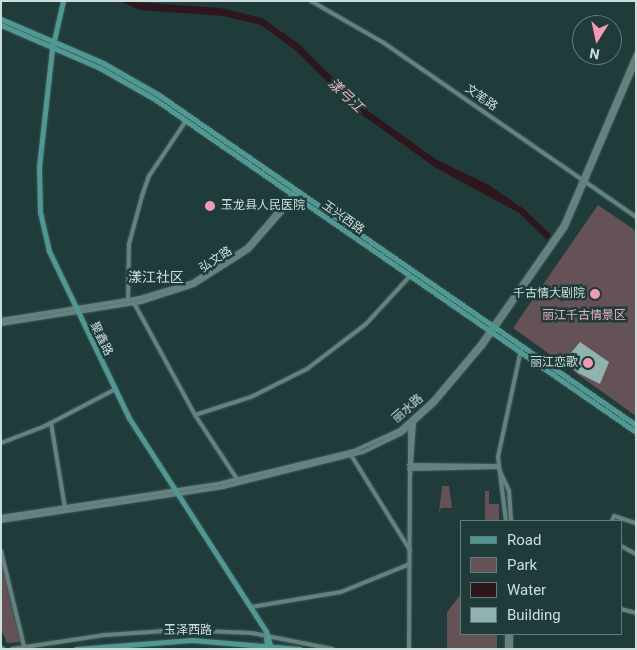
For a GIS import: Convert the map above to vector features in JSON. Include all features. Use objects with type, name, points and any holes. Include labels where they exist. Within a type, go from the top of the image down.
[{"type":"main road","name":"聚鑫路","points":[[62,1],[51,41],[39,202],[48,251],[112,391],[174,493],[266,636]]},
{"type":"main road","name":"玉兴西路","points":[[1,19],[146,86],[410,276],[636,425]]},
{"type":"main road","name":"玉兴西路","points":[[1,25],[51,41],[129,83],[296,194],[493,330]]},
{"type":"main road","name":"聚鑫路","points":[[74,310],[129,418],[174,493],[251,607],[266,636],[269,647]]},
{"type":"main road","name":"玉兴西路","points":[[522,349],[636,432]]},
{"type":"main road","name":"玉泽西路","points":[[76,649],[173,640],[300,649]]},
{"type":"street","name":"文笔路","points":[[311,1],[385,43],[636,218]]},
{"type":"street","name":"丽水路","points":[[587,183],[636,54]]},
{"type":"street","name":"丽水路","points":[[1,519],[174,493],[351,455],[387,442],[412,422],[493,330],[563,226],[587,183],[636,63]]},
{"type":"street","points":[[128,300],[128,252],[142,196],[150,176],[186,121]]},
{"type":"street","name":"弘文路","points":[[1,322],[128,300],[174,289],[220,267],[255,239],[296,194]]},
{"type":"street","name":"弘文路","points":[[74,310],[134,303],[185,289],[230,265],[266,234],[296,194]]},
{"type":"street","points":[[195,415],[251,397],[307,369],[366,324],[410,276]]},
{"type":"street","points":[[134,303],[195,415],[237,480]]},
{"type":"street","points":[[506,520],[498,467],[522,349]]},
{"type":"street","points":[[1,443],[51,423],[112,391]]},
{"type":"street","name":"丽水路","points":[[1,519],[174,493],[237,480],[362,448],[412,422]]},
{"type":"street","points":[[409,649],[412,422]]},
{"type":"street","points":[[51,423],[65,508]]},
{"type":"street","points":[[351,455],[410,550]]},
{"type":"street","points":[[411,468],[498,467]]},
{"type":"street","points":[[498,467],[510,495],[511,520]]},
{"type":"street","points":[[612,520],[614,516],[636,523]]},
{"type":"street","points":[[622,547],[636,554]]},
{"type":"street","points":[[1,551],[24,646]]},
{"type":"street","points":[[251,607],[334,594],[410,564]]},
{"type":"street","points":[[622,609],[636,613]]},
{"type":"street","points":[[12,649],[24,646],[158,631],[266,636],[332,649]]},
{"type":"street","points":[[507,635],[507,649]]},
{"type":"street","points":[[511,635],[511,649]]},
{"type":"green space","name":"丽江千古情景区","points":[[598,205],[636,231],[636,416],[513,328]]},
{"type":"green space","points":[[442,486],[449,486],[452,508],[441,508],[439,513]]},
{"type":"green space","points":[[485,491],[489,491],[489,504],[499,504],[499,520],[485,520]]},
{"type":"green space","points":[[1,560],[21,642],[7,643],[1,629]]},
{"type":"green space","points":[[460,595],[460,635],[497,635],[497,649],[447,649],[447,612]]},
{"type":"water","name":"漾弓江","points":[[120,1],[221,8],[262,18],[299,44],[364,108],[437,160],[487,184],[524,209],[551,235],[547,240],[519,213],[436,168],[358,112],[295,50],[261,25],[223,16],[140,10]]},
{"type":"building","name":"丽江恋歌","points":[[580,342],[609,362],[600,384],[578,373],[565,360]]},
{"type":"place","name":"玉龙县人民医院","points":[[210,206]]},
{"type":"place","name":"千古情大剧院","points":[[595,294]]},
{"type":"place","name":"丽江恋歌","points":[[588,363]]},
{"type":"district","name":"漾江社区","points":[[156,277]]}]
